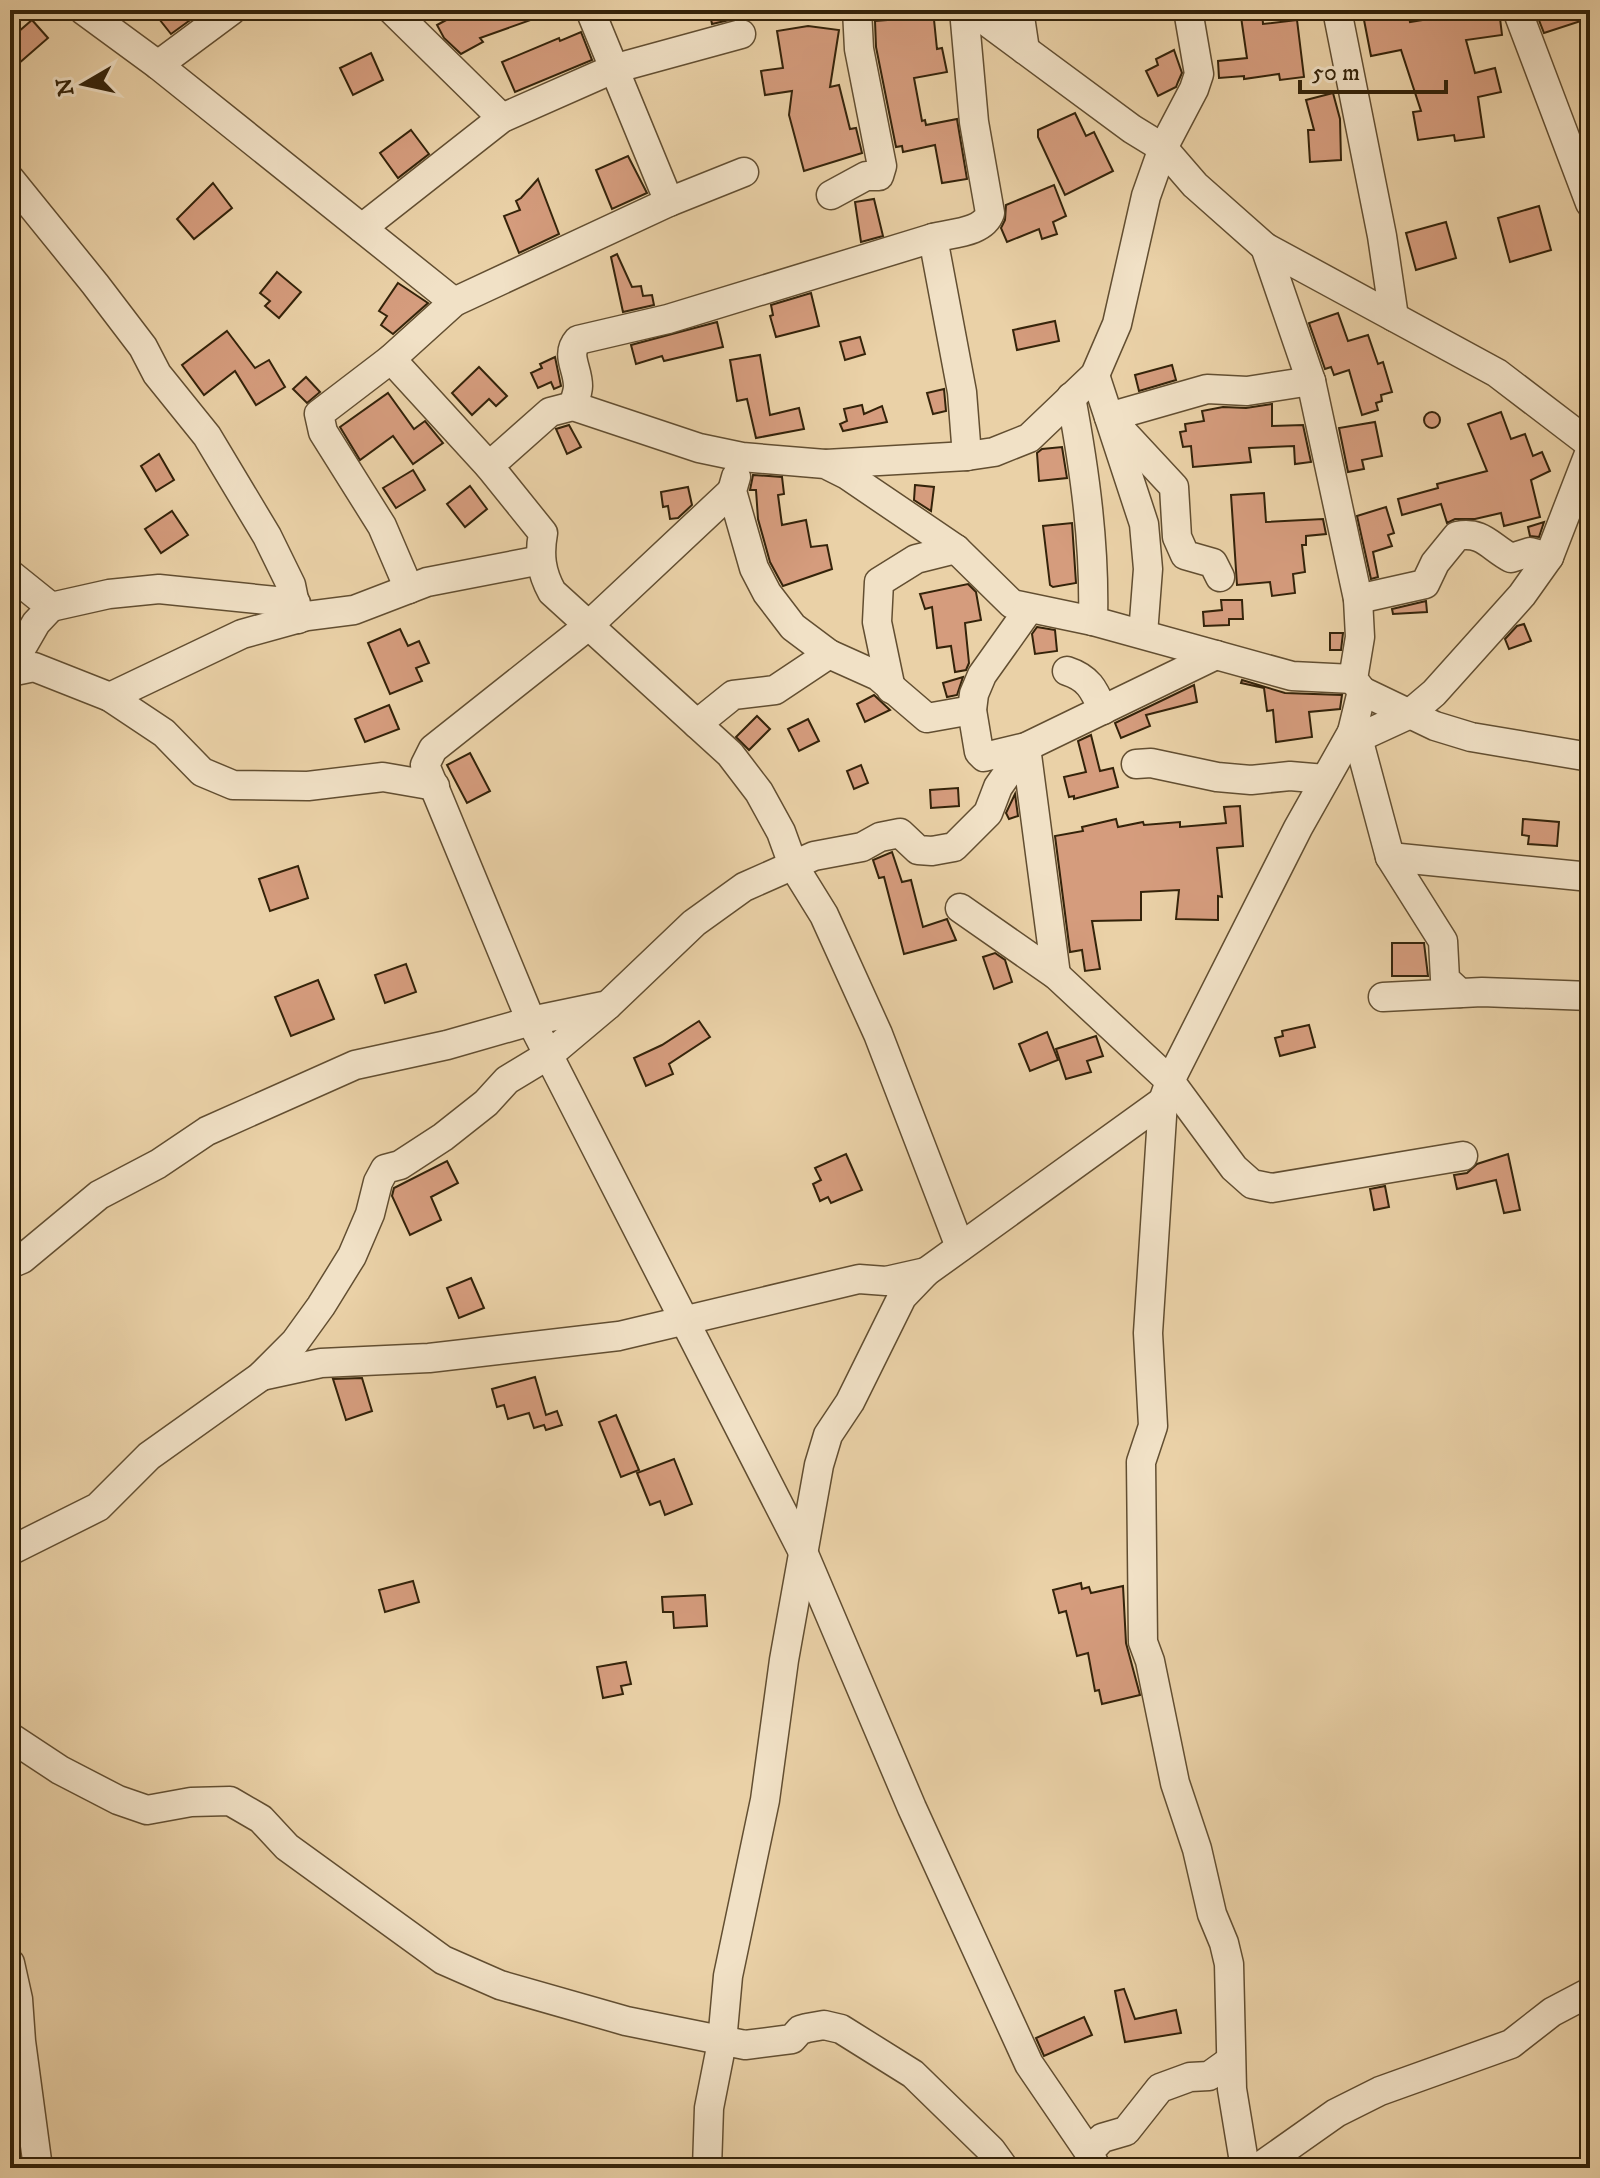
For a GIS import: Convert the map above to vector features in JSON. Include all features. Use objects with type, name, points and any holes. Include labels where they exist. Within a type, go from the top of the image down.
[{"type":"street","points":[[83,10],[158,65],[454,302]]},
{"type":"street","points":[[158,65],[232,10]]},
{"type":"street","points":[[590,10],[669,202]]},
{"type":"street","points":[[831,195],[866,176],[879,176],[882,166],[859,49],[857,10]]},
{"type":"street","points":[[573,406],[579,387],[571,353],[578,340],[668,319],[978,227],[987,221],[990,213],[974,122],[964,10]]},
{"type":"street","points":[[971,10],[1132,129],[1163,148],[1195,185],[1265,247],[1497,373],[1590,444]]},
{"type":"street","points":[[1019,10],[1025,50]]},
{"type":"street","points":[[489,466],[550,412],[573,406],[699,448],[742,457],[825,464],[967,456],[994,452],[1029,438],[1095,375],[1117,324],[1146,196],[1163,148],[1199,74],[1188,10]]},
{"type":"street","points":[[1337,10],[1382,236],[1394,317]]},
{"type":"street","points":[[1517,10],[1590,203]]},
{"type":"street","points":[[397,11],[502,118]]},
{"type":"street","points":[[362,228],[502,118],[613,69],[741,34]]},
{"type":"street","points":[[409,589],[382,526],[323,432],[319,414],[391,359],[454,302],[669,202],[744,172]]},
{"type":"street","points":[[10,179],[95,284],[143,347],[157,374],[207,436],[267,536],[291,585],[297,611]]},
{"type":"street","points":[[933,238],[962,392],[967,456]]},
{"type":"street","points":[[1265,247],[1311,381],[1358,599],[1360,637],[1355,735],[1390,857],[1443,941],[1445,979],[1460,993]]},
{"type":"street","points":[[391,359],[489,466],[543,533],[543,575],[552,592],[730,754],[759,792],[781,832],[793,865],[824,915],[878,1034],[960,1247]]},
{"type":"street","points":[[1095,375],[1144,524],[1148,569],[1143,634]]},
{"type":"street","points":[[1109,417],[1207,389],[1247,391],[1311,381]]},
{"type":"street","points":[[1071,397],[1091,525],[1093,621]]},
{"type":"street","points":[[1109,417],[1174,487],[1177,537],[1185,555],[1213,563],[1220,577]]},
{"type":"street","points":[[1245,2168],[1224,2076],[1229,1964],[1175,1783],[1150,1661],[1143,1642],[1141,1462],[1153,1426],[1148,1333],[1166,1091],[1325,779],[1355,735],[1408,715],[1459,668],[1522,595],[1549,557],[1590,451]]},
{"type":"street","points":[[742,457],[732,491],[588,626],[433,749],[425,765],[531,1021],[804,1554],[912,1808],[1029,2064],[1092,2160]]},
{"type":"street","points":[[825,464],[847,475],[956,549],[1012,604],[1093,621],[1292,676],[1358,685],[1408,715],[1471,737],[1590,757]]},
{"type":"street","points":[[732,491],[754,568],[767,593],[793,627],[829,654],[878,676],[927,718],[972,710]]},
{"type":"street","points":[[1358,599],[1425,584],[1435,563],[1457,536],[1470,533],[1481,536],[1496,550],[1511,558],[1530,552],[1549,557]]},
{"type":"street","points":[[891,689],[877,622],[879,582],[916,559],[956,549]]},
{"type":"street","points":[[10,670],[36,623],[51,607],[109,594],[159,589],[297,611],[354,610],[427,582],[541,560]]},
{"type":"street","points":[[10,574],[51,607]]},
{"type":"street","points":[[1029,609],[982,675],[974,694],[972,710],[980,755],[984,757],[1026,747],[1216,655]]},
{"type":"street","points":[[110,697],[297,611]]},
{"type":"street","points":[[697,724],[733,695],[775,690],[829,654]]},
{"type":"street","points":[[10,670],[34,667],[110,697],[164,733],[202,772],[233,785],[308,786],[383,777],[435,786]]},
{"type":"street","points":[[1067,671],[1078,674],[1091,684],[1103,710]]},
{"type":"street","points":[[10,1551],[98,1507],[149,1456],[260,1377],[295,1342],[352,1256],[385,1169],[400,1165],[443,1137],[486,1103],[507,1080],[550,1054],[608,1005],[694,923],[744,887],[814,856],[862,847],[880,837],[900,833],[918,850],[954,847],[988,813],[998,787],[1026,747]]},
{"type":"street","points":[[1026,747],[1056,975]]},
{"type":"street","points":[[1136,764],[1151,763],[1217,777],[1251,780],[1290,776],[1325,779]]},
{"type":"street","points":[[1390,857],[1590,877]]},
{"type":"street","points":[[960,908],[1056,975],[1252,1184],[1272,1188],[1463,1156]]},
{"type":"street","points":[[1383,997],[1546,992],[1590,996]]},
{"type":"street","points":[[10,1264],[22,1259],[99,1195],[158,1164],[207,1131],[355,1065],[608,1005]]},
{"type":"street","points":[[707,2168],[709,2108],[722,2042],[728,1976],[765,1800],[784,1660],[819,1465],[828,1435],[850,1402],[902,1297],[926,1272],[1166,1091]]},
{"type":"street","points":[[260,1377],[321,1363],[429,1358],[619,1336],[859,1279],[886,1281],[926,1272]]},
{"type":"street","points":[[10,1737],[72,1776],[118,1800],[147,1810],[191,1802],[230,1801],[261,1819],[297,1855],[443,1960],[500,1985],[626,2021],[745,2045],[792,2039],[800,2030],[824,2025],[841,2029],[913,2074],[991,2150],[1004,2168]]},
{"type":"street","points":[[10,1963],[18,1999],[38,2168]]},
{"type":"street","points":[[1258,2168],[1336,2113],[1380,2091],[1511,2044],[1552,2012],[1590,1992]]},
{"type":"street","points":[[1092,2160],[1102,2138],[1126,2131],[1160,2088],[1190,2077],[1224,2076]]},
{"type":"building","points":[[152,10],[204,10],[171,34]]},
{"type":"building","points":[[446,10],[553,12],[480,38],[483,42],[461,54],[444,38],[437,25],[450,18]]},
{"type":"building","points":[[709,10],[736,10],[738,18],[712,24]]},
{"type":"building","points":[[912,10],[933,10],[937,49],[942,48],[947,72],[914,78],[922,121],[925,120],[926,125],[957,119],[967,179],[942,183],[935,145],[903,152],[902,146],[896,147],[876,47],[875,21],[912,18]]},
{"type":"building","points":[[1240,10],[1262,10],[1263,24],[1297,20],[1304,77],[1280,80],[1279,74],[1244,79],[1244,76],[1219,78],[1218,61],[1247,58]]},
{"type":"building","points":[[1440,10],[1499,10],[1502,35],[1466,40],[1475,73],[1495,68],[1501,92],[1478,97],[1484,137],[1455,141],[1454,135],[1418,140],[1413,112],[1421,111],[1401,50],[1371,56],[1364,20],[1408,12],[1410,22],[1441,17]]},
{"type":"building","points":[[1535,10],[1590,10],[1590,18],[1544,33]]},
{"type":"building","points":[[32,20],[48,38],[10,71],[10,23],[18,32]]},
{"type":"building","points":[[808,26],[839,30],[830,87],[839,85],[850,129],[856,128],[862,153],[804,171],[789,115],[792,91],[765,95],[761,71],[783,68],[777,31]]},
{"type":"building","points":[[581,32],[592,60],[515,92],[502,62]]},
{"type":"building","points":[[1174,50],[1182,73],[1176,87],[1158,96],[1146,71],[1158,65],[1156,59]]},
{"type":"building","points":[[371,53],[383,80],[353,95],[340,68]]},
{"type":"building","points":[[1333,93],[1340,119],[1341,160],[1310,162],[1308,130],[1314,130],[1306,100]]},
{"type":"building","points":[[1075,113],[1086,136],[1094,132],[1113,171],[1065,195],[1038,137],[1038,130]]},
{"type":"building","points":[[411,130],[429,154],[398,178],[380,153]]},
{"type":"building","points":[[628,156],[647,193],[612,209],[596,170]]},
{"type":"building","points":[[538,179],[559,234],[519,253],[504,216],[520,210],[516,201]]},
{"type":"building","points":[[213,183],[232,208],[194,239],[177,219]]},
{"type":"building","points":[[1054,185],[1066,216],[1053,222],[1057,234],[1042,239],[1039,229],[1007,242],[1001,228],[1006,205]]},
{"type":"building","points":[[874,199],[883,236],[861,242],[855,202]]},
{"type":"building","points":[[1539,206],[1551,250],[1510,262],[1498,218]]},
{"type":"building","points":[[1446,222],[1456,258],[1416,270],[1406,233]]},
{"type":"building","points":[[617,254],[632,287],[641,286],[643,296],[652,295],[654,305],[623,312],[611,257]]},
{"type":"building","points":[[277,272],[301,292],[279,318],[265,306],[270,301],[260,293]]},
{"type":"building","points":[[398,283],[428,303],[393,334],[381,325],[387,316],[379,311]]},
{"type":"building","points":[[811,293],[819,326],[776,337],[770,316],[773,315],[771,305]]},
{"type":"building","points":[[1338,313],[1348,341],[1368,335],[1378,364],[1383,362],[1392,392],[1381,395],[1382,401],[1376,403],[1378,410],[1362,415],[1349,370],[1334,375],[1331,367],[1325,369],[1309,323]]},
{"type":"building","points":[[1055,321],[1059,341],[1017,350],[1013,330]]},
{"type":"building","points":[[717,322],[723,347],[664,361],[662,356],[636,364],[631,345]]},
{"type":"building","points":[[227,331],[255,368],[269,360],[285,387],[256,405],[235,371],[204,395],[182,365]]},
{"type":"building","points":[[860,337],[865,354],[845,360],[840,342]]},
{"type":"building","points":[[760,355],[770,415],[799,408],[804,429],[756,438],[747,399],[737,401],[730,360]]},
{"type":"building","points":[[555,357],[561,386],[554,389],[551,382],[538,388],[531,373],[542,368],[540,364]]},
{"type":"building","points":[[1172,365],[1176,380],[1139,391],[1135,375]]},
{"type":"building","points":[[479,367],[507,396],[496,406],[489,399],[472,415],[452,393]]},
{"type":"building","points":[[306,377],[320,392],[307,403],[293,389]]},
{"type":"building","points":[[944,389],[946,411],[933,414],[927,393]]},
{"type":"building","points":[[388,393],[414,429],[425,421],[443,443],[413,464],[393,436],[360,460],[340,427]]},
{"type":"building","points":[[1272,404],[1272,426],[1303,425],[1311,462],[1295,464],[1294,446],[1249,448],[1251,462],[1193,467],[1191,446],[1183,447],[1180,432],[1186,431],[1185,424],[1204,421],[1202,411]]},
{"type":"building","points":[[862,405],[864,414],[882,406],[887,422],[843,431],[840,424],[847,421],[844,409]]},
{"type":"building","points":[[1432,412],[1440,420],[1432,428],[1424,420]]},
{"type":"building","points":[[1501,412],[1511,439],[1525,434],[1533,456],[1542,452],[1550,471],[1531,480],[1540,517],[1504,526],[1501,513],[1475,519],[1455,519],[1447,523],[1441,504],[1402,515],[1398,499],[1438,488],[1437,484],[1487,471],[1468,424]]},
{"type":"building","points":[[1375,422],[1382,456],[1362,460],[1364,469],[1348,472],[1339,428]]},
{"type":"building","points":[[569,425],[581,447],[567,454],[556,429]]},
{"type":"building","points":[[1062,447],[1067,478],[1039,481],[1037,453],[1042,449]]},
{"type":"building","points":[[159,454],[174,480],[156,491],[141,466]]},
{"type":"building","points":[[413,470],[425,490],[396,508],[383,488]]},
{"type":"building","points":[[753,475],[782,477],[784,494],[778,495],[782,525],[806,520],[811,547],[827,545],[832,569],[783,586],[770,562],[758,519],[756,490],[750,490]]},
{"type":"building","points":[[915,485],[934,487],[931,511],[914,500]]},
{"type":"building","points":[[470,486],[487,509],[465,527],[447,504]]},
{"type":"building","points":[[688,487],[692,505],[678,518],[670,519],[668,506],[663,507],[661,492]]},
{"type":"building","points":[[1264,493],[1266,522],[1323,519],[1326,534],[1306,536],[1306,545],[1302,545],[1305,572],[1293,574],[1295,593],[1272,596],[1270,582],[1237,585],[1231,495]]},
{"type":"building","points":[[1386,507],[1394,533],[1388,535],[1392,546],[1373,552],[1378,577],[1371,579],[1357,516]]},
{"type":"building","points":[[172,511],[188,535],[161,553],[145,529]]},
{"type":"building","points":[[1544,522],[1539,537],[1530,536],[1528,527]]},
{"type":"building","points":[[1072,523],[1076,583],[1053,587],[1050,585],[1043,526]]},
{"type":"building","points":[[968,584],[976,592],[981,620],[965,623],[969,663],[966,670],[955,672],[951,646],[937,648],[932,607],[925,609],[920,594]]},
{"type":"building","points":[[1221,600],[1242,600],[1243,619],[1229,619],[1229,625],[1204,626],[1203,612],[1222,610]]},
{"type":"building","points":[[1426,601],[1427,612],[1393,614],[1392,609]]},
{"type":"building","points":[[1524,624],[1531,641],[1509,649],[1505,639],[1517,626]]},
{"type":"building","points":[[1037,627],[1055,630],[1057,651],[1035,654],[1032,634]]},
{"type":"building","points":[[400,629],[408,646],[419,641],[429,663],[416,668],[422,681],[390,694],[368,643]]},
{"type":"building","points":[[1330,633],[1343,633],[1341,650],[1330,650]]},
{"type":"building","points":[[963,677],[957,695],[947,697],[943,683]]},
{"type":"building","points":[[1242,680],[1285,693],[1342,695],[1340,709],[1309,712],[1312,737],[1276,742],[1273,710],[1267,711],[1264,688],[1241,683]]},
{"type":"building","points":[[1194,685],[1197,702],[1146,715],[1150,726],[1121,738],[1115,723]]},
{"type":"building","points":[[874,695],[890,710],[865,722],[857,704]]},
{"type":"building","points":[[389,705],[399,729],[365,742],[355,719]]},
{"type":"building","points":[[757,716],[770,729],[749,750],[736,737]]},
{"type":"building","points":[[808,719],[819,741],[799,751],[788,729]]},
{"type":"building","points":[[1091,735],[1100,771],[1113,768],[1118,787],[1074,799],[1074,796],[1069,797],[1064,777],[1086,772],[1078,741]]},
{"type":"building","points":[[470,753],[490,791],[467,803],[447,765]]},
{"type":"building","points":[[861,765],[868,783],[854,789],[847,771]]},
{"type":"building","points":[[958,788],[959,806],[931,808],[930,790]]},
{"type":"building","points":[[1015,794],[1018,816],[1009,819],[1006,813]]},
{"type":"building","points":[[1240,806],[1243,846],[1217,848],[1222,897],[1218,896],[1218,920],[1176,919],[1179,890],[1141,892],[1141,920],[1092,921],[1100,969],[1085,971],[1082,950],[1070,952],[1055,836],[1083,831],[1082,827],[1116,819],[1118,827],[1143,822],[1144,825],[1180,822],[1180,827],[1226,823],[1224,807]]},
{"type":"building","points":[[1523,819],[1559,822],[1557,846],[1528,844],[1529,836],[1522,835]]},
{"type":"building","points":[[892,852],[902,882],[911,880],[923,927],[947,919],[956,940],[904,954],[884,877],[879,878],[873,860]]},
{"type":"building","points":[[298,866],[308,898],[270,911],[259,879]]},
{"type":"building","points":[[1392,943],[1424,943],[1428,976],[1392,976]]},
{"type":"building","points":[[995,953],[1005,960],[1012,982],[994,989],[983,957]]},
{"type":"building","points":[[406,964],[416,992],[385,1003],[375,975]]},
{"type":"building","points":[[318,980],[334,1019],[291,1036],[275,997]]},
{"type":"building","points":[[699,1021],[710,1037],[669,1064],[673,1074],[646,1086],[634,1058],[662,1045]]},
{"type":"building","points":[[1309,1025],[1315,1047],[1280,1056],[1275,1038],[1283,1036],[1282,1031]]},
{"type":"building","points":[[1047,1032],[1058,1060],[1030,1071],[1019,1044]]},
{"type":"building","points":[[1096,1036],[1103,1056],[1087,1061],[1091,1072],[1066,1079],[1056,1049]]},
{"type":"building","points":[[846,1154],[862,1190],[831,1203],[828,1197],[820,1201],[813,1184],[821,1180],[815,1168]]},
{"type":"building","points":[[1508,1154],[1520,1210],[1504,1213],[1496,1180],[1457,1189],[1454,1175],[1467,1173],[1477,1164]]},
{"type":"building","points":[[447,1161],[458,1183],[431,1197],[441,1220],[410,1235],[392,1196],[394,1188]]},
{"type":"building","points":[[1385,1186],[1389,1207],[1374,1210],[1370,1189]]},
{"type":"building","points":[[471,1278],[484,1308],[459,1318],[447,1288]]},
{"type":"building","points":[[535,1377],[546,1415],[557,1411],[562,1425],[546,1430],[544,1425],[534,1428],[529,1413],[508,1419],[504,1405],[497,1407],[492,1389]]},
{"type":"building","points":[[362,1378],[372,1411],[346,1420],[333,1379]]},
{"type":"building","points":[[616,1415],[639,1470],[621,1477],[599,1422]]},
{"type":"building","points":[[674,1459],[692,1504],[665,1515],[660,1501],[650,1505],[637,1473]]},
{"type":"building","points":[[413,1581],[419,1602],[385,1612],[379,1590]]},
{"type":"building","points":[[1081,1583],[1082,1589],[1089,1587],[1091,1593],[1123,1586],[1126,1643],[1140,1695],[1102,1704],[1099,1690],[1095,1691],[1088,1653],[1077,1656],[1066,1611],[1059,1613],[1053,1590]]},
{"type":"building","points":[[705,1595],[707,1626],[674,1628],[673,1612],[663,1612],[662,1597]]},
{"type":"building","points":[[626,1662],[631,1684],[621,1686],[623,1694],[603,1698],[597,1667]]},
{"type":"building","points":[[1124,1989],[1135,2019],[1176,2010],[1181,2033],[1125,2042],[1115,1991]]},
{"type":"building","points":[[1084,2017],[1092,2035],[1044,2056],[1036,2038]]}]
